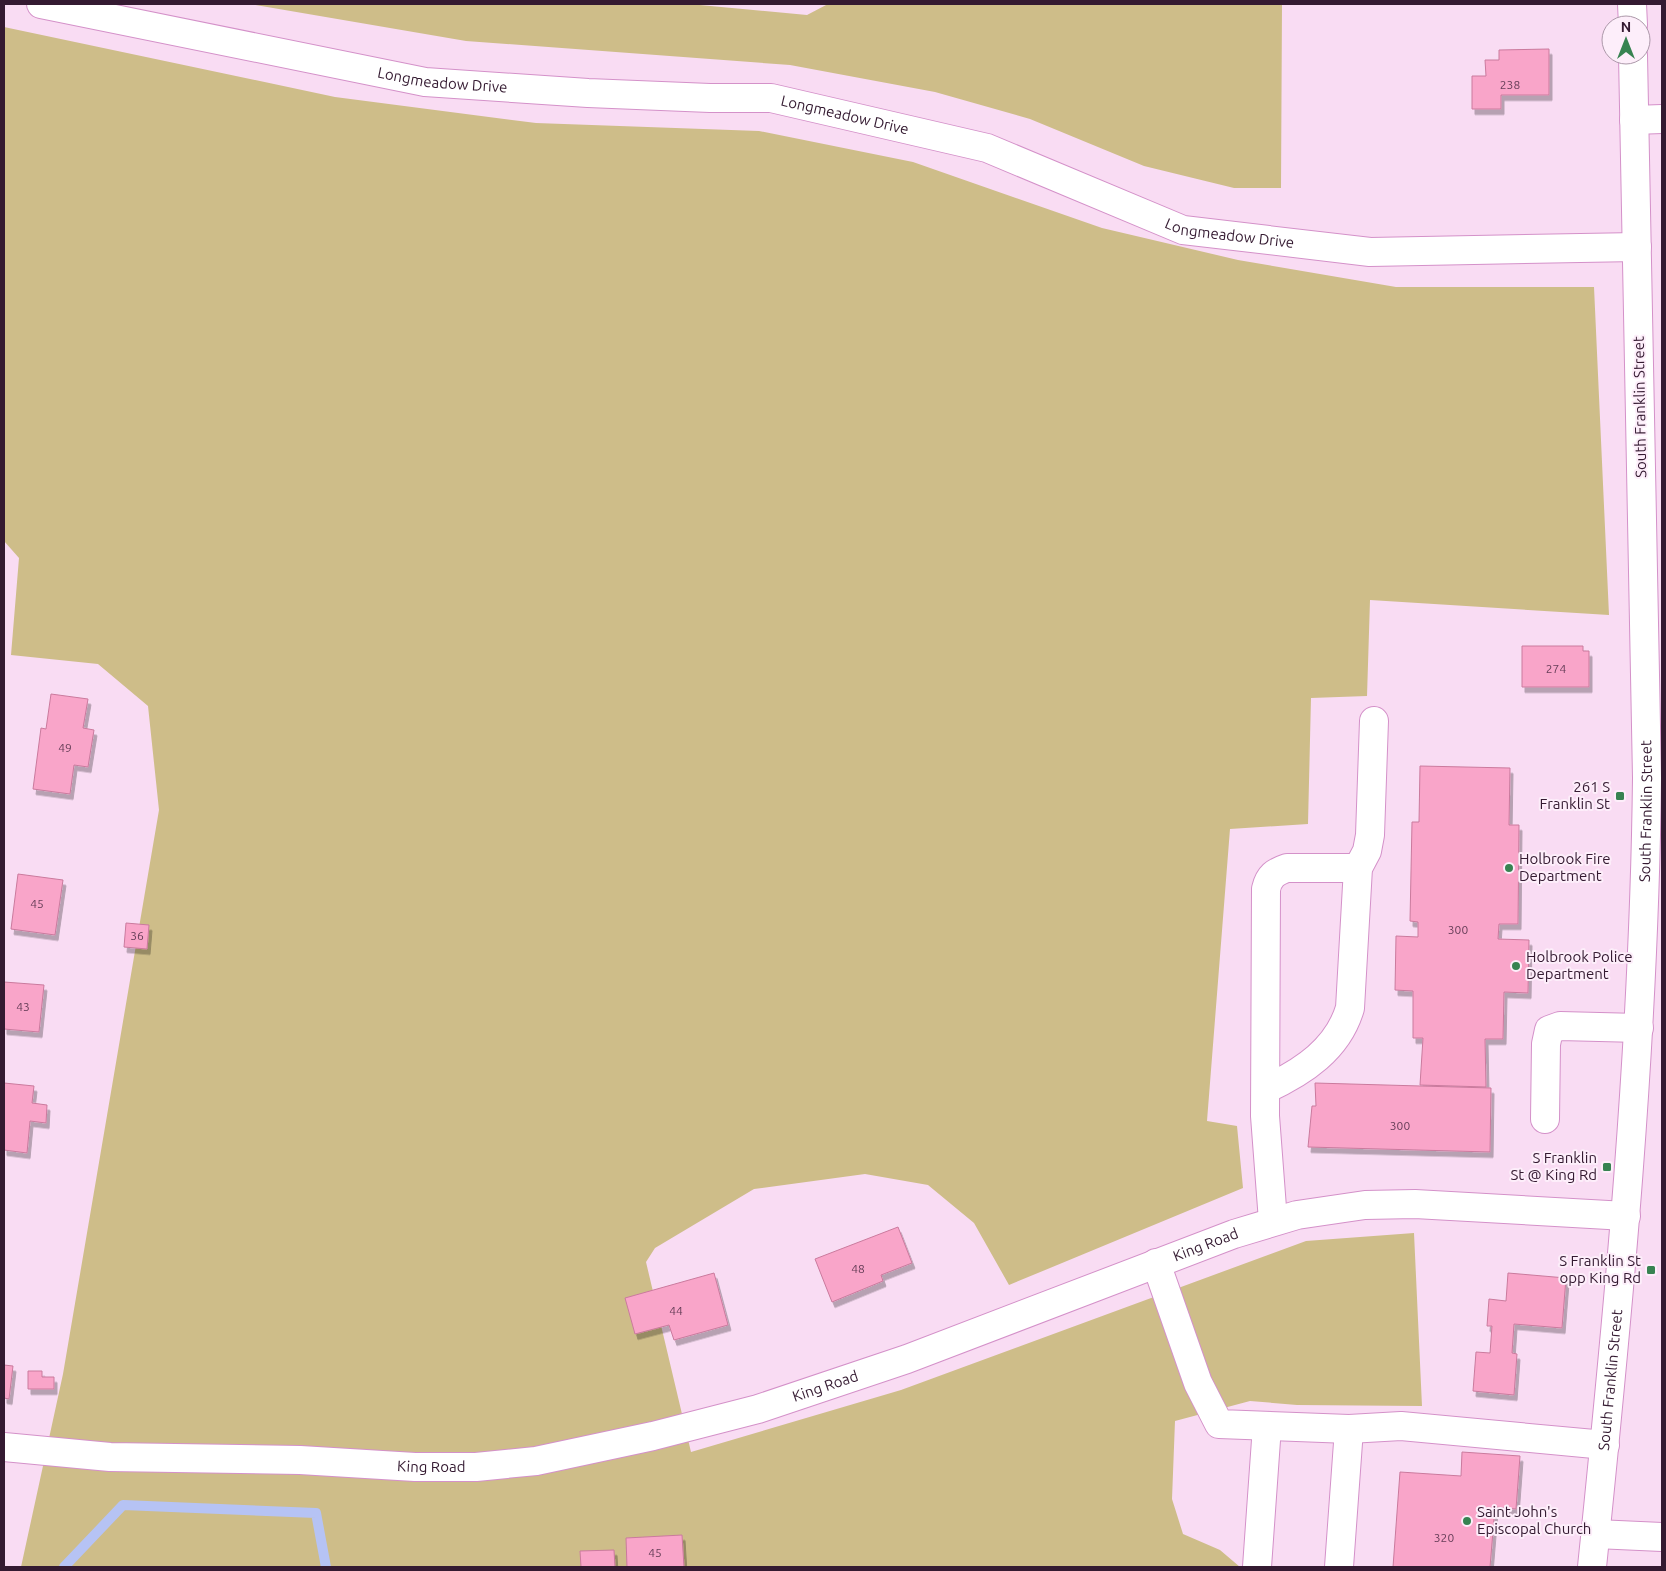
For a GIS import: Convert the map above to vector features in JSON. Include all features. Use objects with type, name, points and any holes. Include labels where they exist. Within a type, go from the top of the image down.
[{"type":"street","name":"Longmeadow Drive","points":[[41,4],[425,82],[588,93],[710,98],[772,98],[987,148],[1183,230],[1370,252],[1637,247]]},
{"type":"street","name":"South Franklin Street","points":[[1592,1567],[1626,1216],[1639,1028],[1647,778],[1633,65]]},
{"type":"street","points":[[1634,120],[1662,119]]},
{"type":"street","points":[[1266,1089],[1304,1069],[1321,1055],[1345,1026],[1350,1008],[1358,868],[1367,851],[1370,835],[1374,721]]},
{"type":"street","points":[[1273,1221],[1266,1143],[1266,889],[1268,879],[1277,871],[1287,868],[1358,868]]},
{"type":"street","points":[[1545,1119],[1546,1044],[1549,1030],[1560,1026],[1639,1028]]},
{"type":"street","name":"King Road","points":[[4,1447],[110,1457],[300,1460],[415,1468],[476,1467],[536,1462],[643,1438],[758,1409],[907,1358],[1156,1263],[1273,1221],[1342,1207],[1415,1204],[1626,1216]]},
{"type":"street","points":[[1156,1263],[1198,1383],[1219,1424],[1349,1429],[1401,1426],[1604,1445]]},
{"type":"street","points":[[1257,1567],[1267,1426]]},
{"type":"street","points":[[1339,1567],[1349,1429]]},
{"type":"street","points":[[1596,1534],[1662,1537]]},
{"type":"shaded area","points":[[249,4],[689,4],[807,15],[828,4],[1282,4],[1281,188],[1234,188],[1144,166],[1030,119],[935,92],[790,65],[466,41]]},
{"type":"shaded area","points":[[4,27],[335,97],[536,123],[759,131],[913,162],[1102,228],[1238,260],[1396,287],[1594,287],[1609,615],[1370,600],[1367,696],[1311,698],[1308,824],[1230,829],[1207,1121],[1237,1126],[1243,1188],[1009,1285],[974,1223],[928,1185],[865,1174],[754,1189],[655,1248],[646,1262],[691,1452],[901,1390],[1306,1241],[1414,1233],[1422,1406],[1297,1405],[1250,1401],[1175,1421],[1172,1499],[1183,1534],[1220,1550],[1240,1567],[21,1567],[63,1374],[159,810],[148,706],[98,664],[11,655],[19,558],[4,541]]},
{"type":"building","points":[[1549,49],[1549,95],[1501,95],[1501,109],[1472,109],[1472,76],[1486,76],[1485,60],[1499,60],[1499,50]]},
{"type":"building","points":[[1522,646],[1583,646],[1583,651],[1589,651],[1589,687],[1522,687]]},
{"type":"building","points":[[51,694],[88,699],[83,728],[94,730],[88,767],[74,765],[70,794],[33,789],[41,728],[46,729]]},
{"type":"building","points":[[1420,766],[1510,768],[1509,825],[1519,825],[1518,924],[1499,924],[1498,939],[1529,940],[1528,993],[1504,992],[1503,1039],[1485,1039],[1486,1087],[1420,1085],[1423,1038],[1413,1038],[1413,991],[1395,990],[1396,936],[1418,937],[1418,922],[1410,921],[1412,822],[1419,822]]},
{"type":"building","points":[[18,874],[63,880],[55,935],[11,929]]},
{"type":"building","points":[[126,923],[149,925],[147,949],[124,947]]},
{"type":"building","points":[[4,982],[44,985],[39,1032],[4,1029]]},
{"type":"building","points":[[4,1083],[34,1086],[32,1103],[47,1105],[46,1123],[30,1121],[27,1153],[4,1150]]},
{"type":"building","points":[[1315,1083],[1491,1088],[1490,1152],[1308,1147],[1312,1106],[1316,1106]]},
{"type":"building","points":[[898,1227],[912,1263],[881,1275],[883,1281],[832,1302],[815,1259]]},
{"type":"building","points":[[714,1273],[728,1325],[674,1340],[669,1325],[635,1334],[625,1298]]},
{"type":"building","points":[[1508,1273],[1566,1278],[1562,1328],[1514,1324],[1512,1353],[1517,1354],[1514,1395],[1473,1391],[1476,1352],[1490,1353],[1492,1326],[1487,1326],[1489,1299],[1506,1301]]},
{"type":"building","points":[[4,1365],[13,1366],[9,1399],[4,1398]]},
{"type":"building","points":[[28,1371],[42,1371],[42,1377],[54,1377],[54,1389],[28,1389]]},
{"type":"building","points":[[1462,1452],[1520,1456],[1516,1509],[1495,1507],[1490,1567],[1393,1567],[1400,1472],[1461,1476]]},
{"type":"building","points":[[682,1535],[684,1567],[627,1567],[626,1538]]},
{"type":"building","points":[[614,1550],[615,1567],[581,1567],[580,1551]]},
{"type":"waterway","points":[[64,1567],[123,1505],[316,1513],[326,1567]]},
{"type":"place","name":"261 S Franklin St","points":[[1620,796]]},
{"type":"place","name":"Holbrook Fire Department","points":[[1509,868]]},
{"type":"place","name":"Holbrook Police Department","points":[[1516,966]]},
{"type":"place","name":"S Franklin St @ King Rd","points":[[1607,1167]]},
{"type":"place","name":"S Franklin St opp King Rd","points":[[1651,1270]]},
{"type":"place","name":"Saint John's Episcopal Church","points":[[1467,1521]]}]
